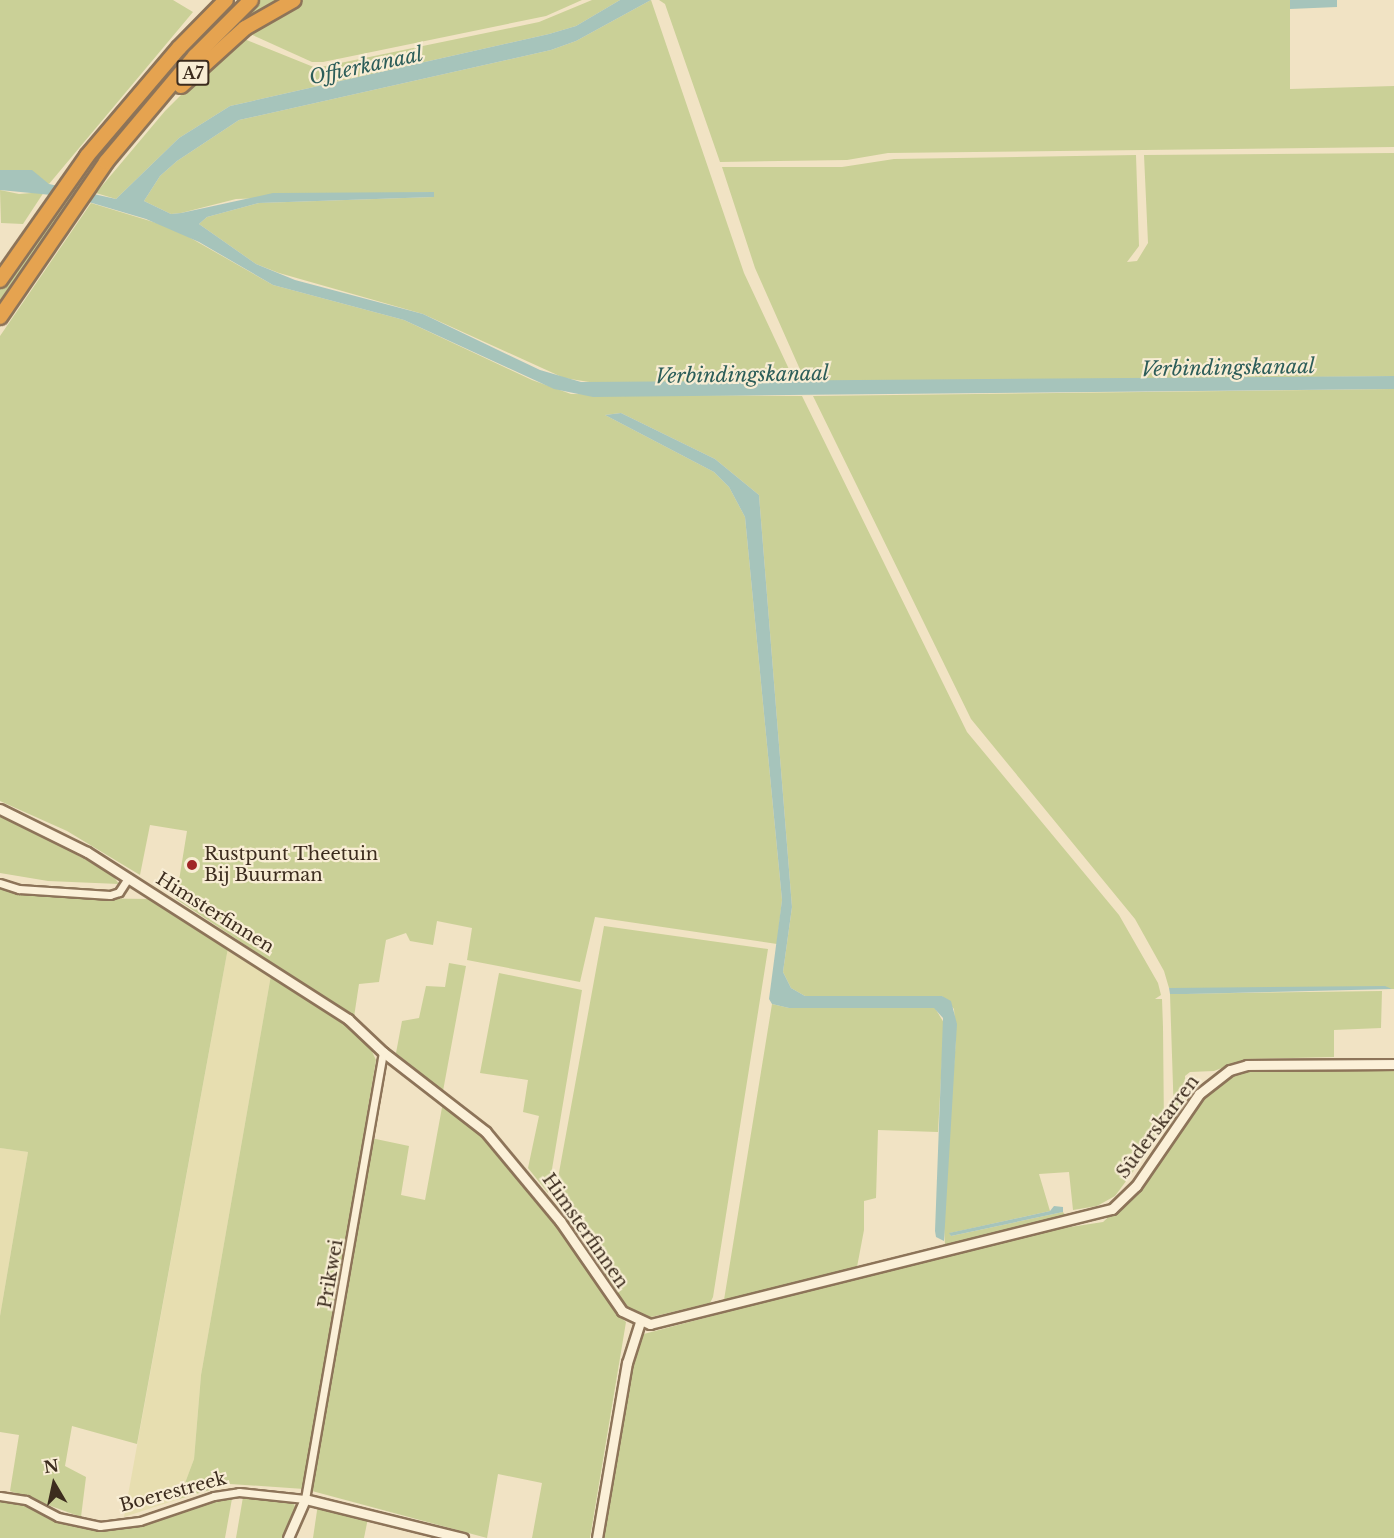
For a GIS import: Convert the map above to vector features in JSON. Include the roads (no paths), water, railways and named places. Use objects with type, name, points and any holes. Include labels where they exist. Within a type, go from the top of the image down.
[{"type":"highway","name":"A7","points":[[0,280],[41,218],[87,156],[179,48],[226,0]]},
{"type":"highway","name":"A7","points":[[0,317],[106,162],[195,56],[251,0]]},
{"type":"highway","name":"A7","points":[[106,162],[226,43],[264,15],[294,0]]},
{"type":"street","name":"Himsterfinnen","points":[[0,809],[52,832],[348,1019],[383,1052],[454,1105],[513,1160],[616,1304],[639,1322]]},
{"type":"street","name":"Himsterfinnen","points":[[0,883],[19,889],[110,895],[119,892],[128,878]]},
{"type":"street","name":"Prikwei","points":[[304,1499],[311,1481],[383,1052]]},
{"type":"street","name":"Sûderskarren","points":[[639,1322],[650,1324],[684,1317],[1017,1230],[1096,1215],[1112,1209],[1136,1186],[1199,1094],[1230,1070],[1247,1065],[1394,1064]]},
{"type":"street","points":[[597,1538],[627,1364],[639,1322]]},
{"type":"street","name":"Boerestreek","points":[[0,1496],[26,1500],[58,1517],[100,1526],[140,1521],[214,1496],[239,1492],[304,1499],[463,1538]]},
{"type":"street","points":[[288,1538],[304,1499]]},
{"type":"water","points":[[620,0],[651,0],[576,41],[551,50],[239,120],[177,161],[160,176],[144,201],[171,214],[273,193],[434,192],[434,197],[259,203],[207,217],[199,224],[256,264],[295,280],[423,314],[540,370],[581,382],[1394,376],[1394,389],[593,397],[554,389],[404,320],[273,285],[199,242],[146,219],[72,197],[0,190],[0,170],[32,170],[49,184],[116,199],[179,138],[230,106],[549,34],[576,26]]},
{"type":"water","points":[[1290,0],[1337,0],[1337,7],[1290,9]]},
{"type":"water","points":[[621,413],[715,459],[759,495],[792,907],[783,972],[791,988],[805,996],[942,996],[951,1001],[957,1024],[944,1241],[936,1237],[935,1231],[943,1018],[934,1008],[789,1008],[772,1004],[769,999],[782,900],[745,517],[729,487],[714,472],[605,415]]},
{"type":"water","points":[[1385,986],[1392,989],[1170,994],[1169,988]]},
{"type":"water","points":[[1054,1206],[1063,1207],[1063,1212],[951,1236],[949,1233],[1050,1211]]},
{"type":"place","name":"Rustpunt Theetuin Bij Buurman","points":[[192,865]]},
{"type":"water label","name":"Offierkanaal","points":[[366,66]]},
{"type":"water label","name":"Verbindingskanaal","points":[[1228,368]]},
{"type":"water label","name":"Verbindingskanaal","points":[[742,375]]}]
